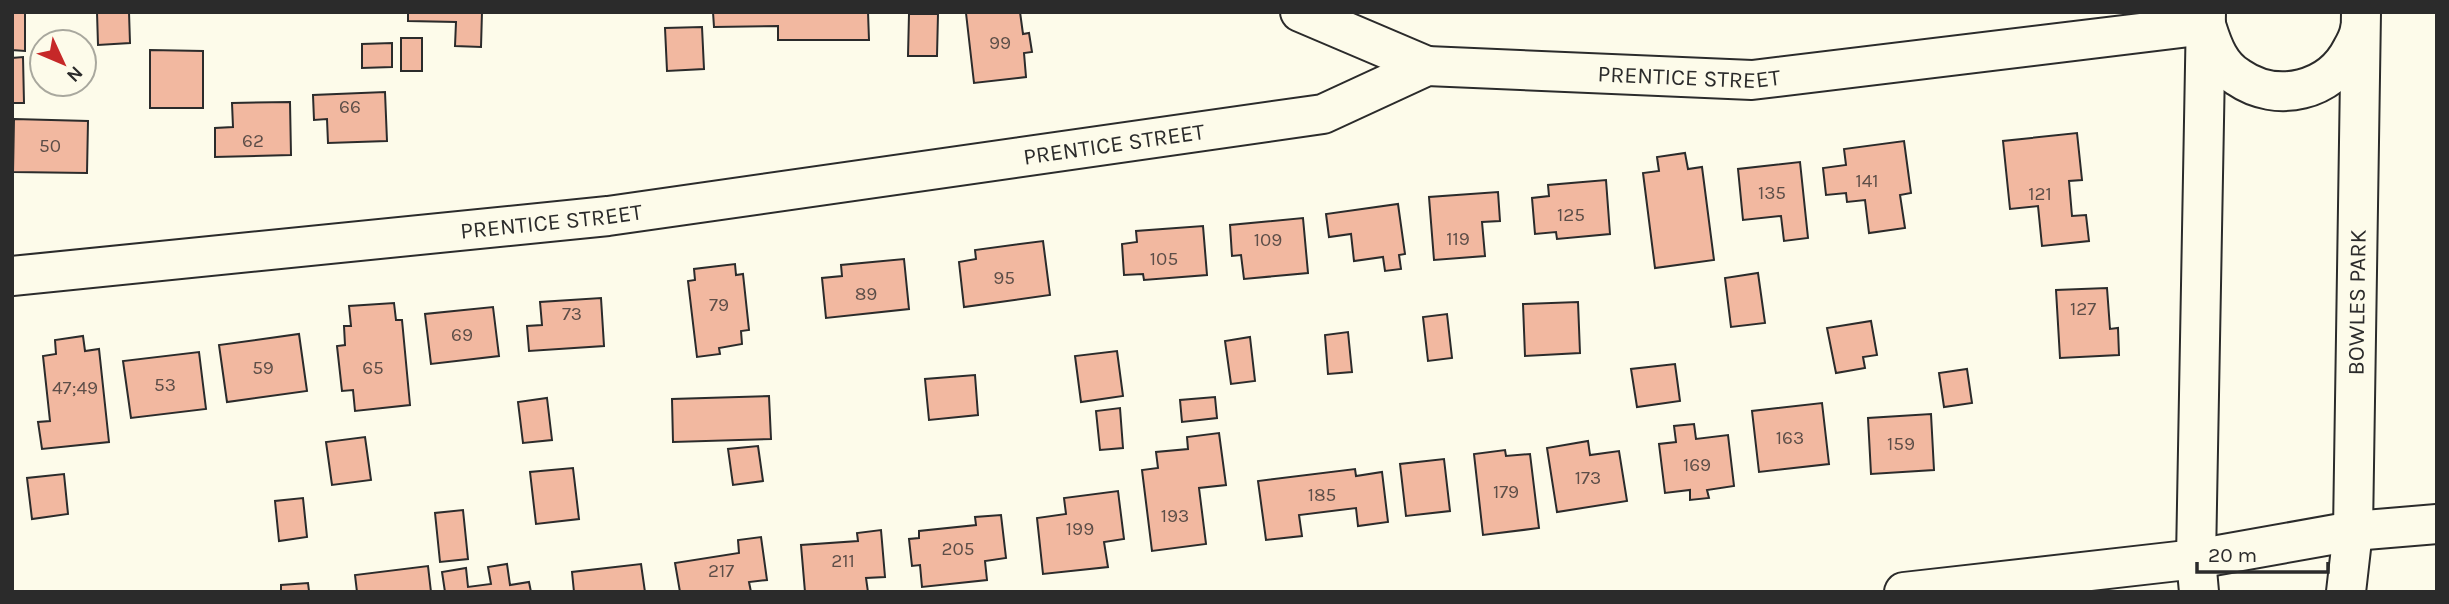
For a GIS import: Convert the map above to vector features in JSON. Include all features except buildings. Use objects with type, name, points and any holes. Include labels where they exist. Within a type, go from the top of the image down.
[{"type":"street","points":[[1300,12],[1427,66]]},
{"type":"street","points":[[2207,16],[2216,54],[2236,77],[2263,90],[2294,92],[2323,82],[2346,62],[2359,34],[2361,12]]},
{"type":"street","name":"BOWLES PARK","points":[[2346,592],[2353,531],[2361,12]]},
{"type":"street","points":[[2198,575],[2207,16]]},
{"type":"street","name":"PRENTICE STREET","points":[[12,276],[608,216],[1323,114],[1427,66],[1752,80],[2207,16]]},
{"type":"street","points":[[1904,592],[2198,575],[2353,531],[2437,524]]}]
